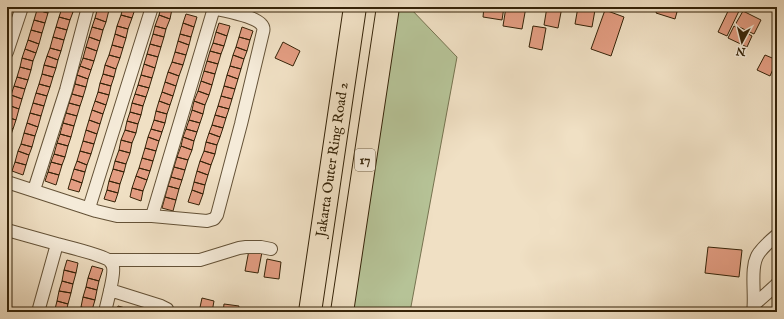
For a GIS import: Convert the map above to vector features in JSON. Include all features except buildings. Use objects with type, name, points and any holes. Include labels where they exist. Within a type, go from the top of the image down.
[{"type":"highway","name":"Jakarta Outer Ring Road 2","points":[[310,312],[355,7]]},
{"type":"highway","name":"17","points":[[342,312],[388,7]]},
{"type":"street","points":[[7,52],[22,7]]},
{"type":"street","points":[[34,190],[66,90],[88,7]]},
{"type":"street","points":[[89,208],[152,7]]},
{"type":"street","points":[[7,182],[96,211],[117,216],[152,216],[207,221],[214,219],[217,215],[264,32],[264,28],[261,24],[239,10],[212,8],[152,216]]},
{"type":"street","points":[[7,230],[95,254],[109,260],[200,260],[239,248],[261,247],[271,249]]},
{"type":"street","points":[[753,309],[754,272],[756,260],[759,253],[777,234]]},
{"type":"street","points":[[38,312],[57,244]]},
{"type":"street","points":[[105,312],[114,268],[109,260]]},
{"type":"street","points":[[753,309],[761,298],[771,291],[777,284]]},
{"type":"street","points":[[110,290],[161,306],[167,309],[167,312]]},
{"type":"green space","points":[[388,7],[409,7],[457,57],[410,312],[342,312]]}]
